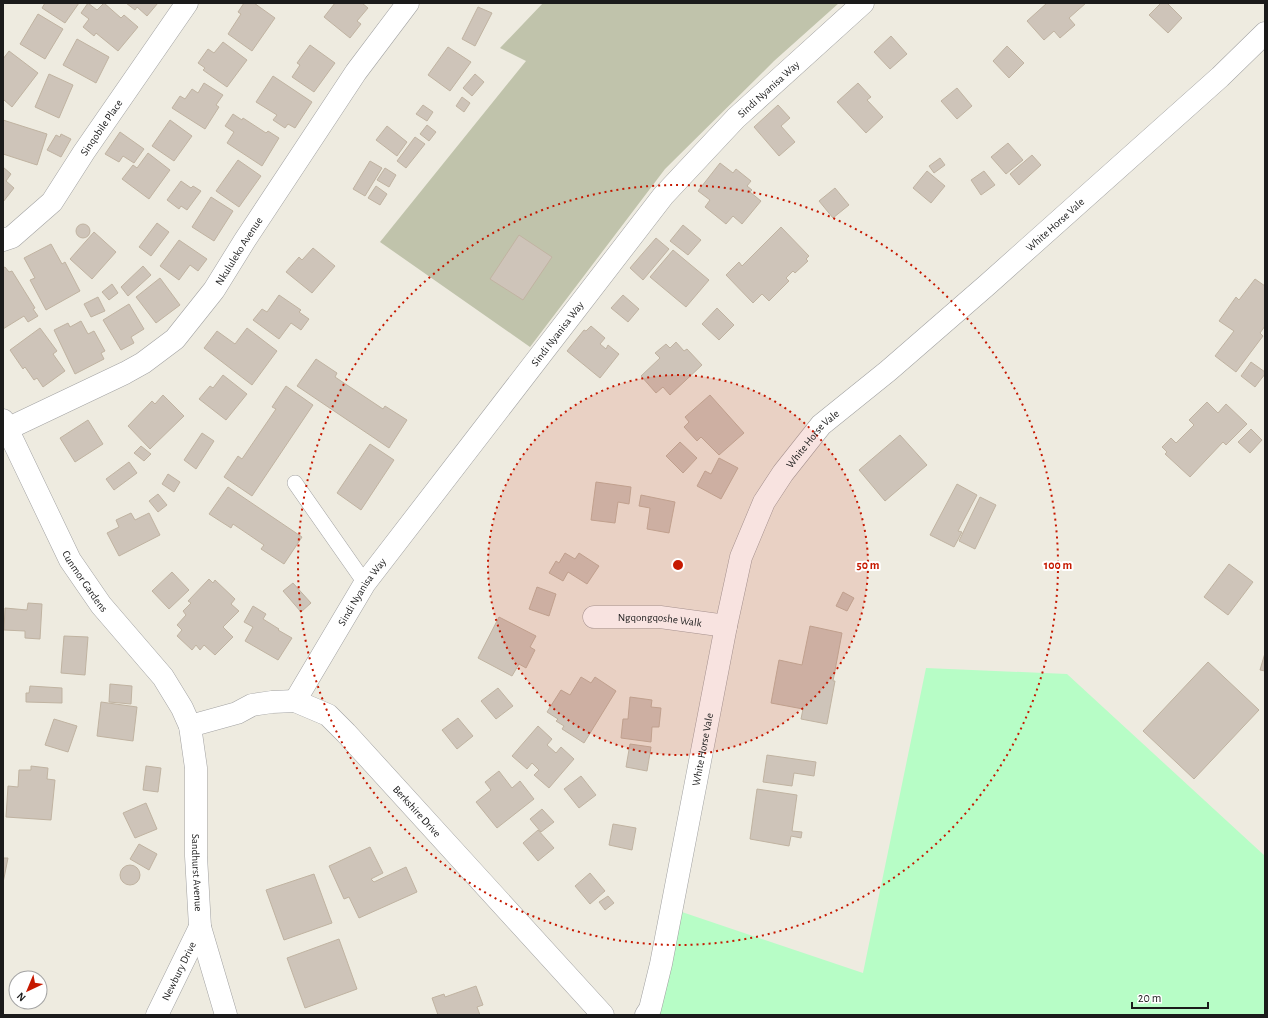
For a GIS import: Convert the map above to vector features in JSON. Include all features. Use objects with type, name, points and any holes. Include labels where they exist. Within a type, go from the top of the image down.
[{"type":"street","name":"Sinqobile Place","points":[[3,240],[12,237],[52,202],[84,152],[187,3]]},
{"type":"street","name":"Nkululeko Avenue","points":[[5,425],[125,373],[143,363],[175,339],[214,290],[249,233],[356,72],[408,3]]},
{"type":"street","name":"Sindi Nyanisa Way","points":[[295,701],[365,583],[663,196],[736,118],[863,3]]},
{"type":"street","name":"White Horse Vale","points":[[646,1015],[650,1009],[661,964],[726,626],[741,557],[764,502],[783,473],[821,425],[888,371],[993,280],[1220,77],[1265,34]]},
{"type":"street","name":"Cunmor Gardens","points":[[5,425],[70,560],[101,605],[164,676],[182,708],[190,726]]},
{"type":"street","name":"Ngqongqoshe Walk","points":[[594,617],[660,617],[726,626]]},
{"type":"street","name":"Berkshire Drive","points":[[190,726],[230,715],[252,705],[272,702],[295,701],[328,715],[342,728],[602,1015]]},
{"type":"street","name":"Sandhurst Avenue","points":[[190,726],[196,768],[196,856],[200,927],[226,1015]]},
{"type":"street","name":"Newbury Drive","points":[[157,1015],[200,927]]},
{"type":"lane","points":[[295,483],[365,583]]},
{"type":"shaded area","points":[[543,3],[839,3],[774,61],[665,169],[530,347],[380,242],[526,61],[500,48]]},
{"type":"green space","points":[[926,668],[1067,674],[1265,856],[1265,1015],[647,1015],[673,909],[863,973]]},
{"type":"building","points":[[45,3],[79,3],[65,23],[42,8]]},
{"type":"building","points":[[88,3],[97,10],[104,3],[121,18],[124,15],[138,27],[118,51],[96,33],[94,36],[83,27],[89,19],[81,13]]},
{"type":"building","points":[[126,3],[158,3],[147,16],[137,7],[135,10]]},
{"type":"building","points":[[244,3],[254,3],[275,18],[252,51],[228,34],[241,14],[238,12]]},
{"type":"building","points":[[335,3],[362,3],[368,8],[357,21],[361,24],[350,38],[324,17]]},
{"type":"building","points":[[1047,3],[1086,3],[1069,18],[1075,25],[1060,38],[1054,31],[1044,40],[1027,21]]},
{"type":"building","points":[[1161,3],[1167,3],[1182,18],[1168,33],[1149,15]]},
{"type":"building","points":[[478,7],[492,13],[475,46],[462,39]]},
{"type":"building","points":[[38,14],[63,29],[45,59],[20,44]]},
{"type":"building","points":[[891,36],[907,54],[890,69],[874,52]]},
{"type":"building","points":[[77,39],[109,57],[96,83],[63,65]]},
{"type":"building","points":[[223,42],[247,60],[227,87],[203,70],[205,68],[198,63],[208,49],[214,53]]},
{"type":"building","points":[[310,45],[335,63],[314,92],[292,77],[300,65],[297,63]]},
{"type":"building","points":[[1007,46],[1024,63],[1009,78],[993,61]]},
{"type":"building","points":[[448,47],[471,62],[450,91],[428,75]]},
{"type":"building","points":[[9,51],[38,73],[12,107],[4,100],[3,101],[3,59]]},
{"type":"building","points":[[49,74],[73,85],[59,118],[35,107]]},
{"type":"building","points":[[475,74],[484,82],[472,96],[463,88]]},
{"type":"building","points":[[273,76],[312,102],[295,128],[288,124],[285,128],[273,120],[277,115],[256,102]]},
{"type":"building","points":[[204,83],[223,95],[216,105],[219,107],[205,129],[172,108],[180,96],[185,99],[192,89],[198,93]]},
{"type":"building","points":[[858,83],[871,97],[867,100],[883,117],[866,133],[837,102]]},
{"type":"building","points":[[957,88],[972,106],[957,119],[941,101]]},
{"type":"building","points":[[462,97],[470,103],[464,112],[456,106]]},
{"type":"building","points":[[423,105],[433,112],[427,121],[416,114]]},
{"type":"building","points":[[778,105],[790,118],[781,126],[795,142],[779,156],[754,127]]},
{"type":"building","points":[[233,114],[242,120],[243,118],[266,133],[268,131],[279,138],[262,166],[227,143],[234,132],[225,126]]},
{"type":"building","points":[[3,120],[47,134],[37,165],[3,154]]},
{"type":"building","points":[[170,120],[192,136],[174,161],[152,146]]},
{"type":"building","points":[[427,125],[436,132],[429,141],[420,134]]},
{"type":"building","points":[[387,126],[407,142],[397,156],[376,140]]},
{"type":"building","points":[[120,132],[144,149],[134,163],[123,156],[119,162],[105,154]]},
{"type":"building","points":[[61,134],[71,139],[61,157],[47,150],[56,135],[60,137]]},
{"type":"building","points":[[415,137],[425,144],[406,168],[397,161]]},
{"type":"building","points":[[1008,143],[1023,160],[1006,174],[991,157]]},
{"type":"building","points":[[148,153],[170,170],[149,199],[122,179],[133,165],[137,168]]},
{"type":"building","points":[[1032,155],[1041,165],[1019,185],[1010,174]]},
{"type":"building","points":[[940,158],[945,165],[934,173],[929,166]]},
{"type":"building","points":[[238,160],[261,176],[239,207],[216,191]]},
{"type":"building","points":[[370,161],[382,168],[365,196],[353,189]]},
{"type":"building","points":[[720,163],[733,173],[736,169],[751,181],[747,186],[752,190],[750,192],[761,201],[742,224],[733,216],[726,224],[705,207],[710,200],[698,191]]},
{"type":"building","points":[[3,167],[11,174],[6,181],[14,188],[3,202]]},
{"type":"building","points":[[385,168],[396,175],[389,187],[377,180]]},
{"type":"building","points":[[927,171],[945,186],[931,203],[913,188]]},
{"type":"building","points":[[984,171],[995,185],[981,195],[971,180]]},
{"type":"building","points":[[181,181],[191,188],[193,186],[201,191],[187,210],[181,206],[179,209],[167,200]]},
{"type":"building","points":[[376,186],[387,194],[380,205],[368,198]]},
{"type":"building","points":[[835,188],[849,205],[833,218],[819,201]]},
{"type":"building","points":[[211,197],[233,211],[214,241],[192,227]]},
{"type":"building","points":[[157,223],[169,232],[151,256],[139,247]]},
{"type":"building","points":[[83,224],[88,226],[90,231],[88,236],[83,238],[78,236],[76,231],[78,226]]},
{"type":"building","points":[[683,225],[701,240],[688,255],[670,241]]},
{"type":"building","points":[[781,227],[809,256],[806,259],[808,261],[795,273],[793,271],[786,278],[789,281],[769,301],[762,294],[753,303],[726,275],[739,262],[742,266]]},
{"type":"building","points":[[94,232],[116,252],[92,279],[70,259]]},
{"type":"building","points":[[519,235],[552,257],[523,300],[490,279]]},
{"type":"building","points":[[656,238],[669,249],[643,280],[630,268]]},
{"type":"building","points":[[179,240],[207,259],[198,271],[190,265],[179,280],[160,266]]},
{"type":"building","points":[[51,244],[62,264],[65,262],[80,291],[46,310],[30,280],[35,278],[24,258]]},
{"type":"building","points":[[313,248],[335,266],[312,293],[286,272],[299,257],[302,260]]},
{"type":"building","points":[[673,250],[709,280],[686,307],[650,277]]},
{"type":"building","points":[[143,266],[151,275],[128,296],[121,287]]},
{"type":"building","points":[[5,267],[9,272],[12,271],[35,308],[33,309],[38,316],[28,322],[24,316],[3,329],[3,268]]},
{"type":"building","points":[[160,278],[180,305],[156,323],[136,297]]},
{"type":"building","points":[[1255,279],[1265,286],[1265,326],[1260,333],[1263,336],[1236,372],[1215,356],[1234,331],[1219,321],[1236,297],[1239,300]]},
{"type":"building","points":[[112,284],[118,293],[109,300],[102,292]]},
{"type":"building","points":[[279,295],[301,310],[299,312],[309,319],[301,330],[291,323],[279,339],[253,320],[262,309],[267,312]]},
{"type":"building","points":[[623,295],[639,309],[628,322],[611,308]]},
{"type":"building","points":[[98,297],[105,311],[91,317],[84,304]]},
{"type":"building","points":[[129,304],[144,329],[131,337],[134,343],[121,350],[103,320]]},
{"type":"building","points":[[717,308],[734,325],[719,340],[702,324]]},
{"type":"building","points":[[81,321],[88,334],[94,331],[105,351],[101,353],[104,359],[75,374],[54,330],[68,323],[70,327]]},
{"type":"building","points":[[591,326],[605,338],[600,344],[606,349],[608,345],[619,354],[600,378],[567,351],[584,330],[586,331]]},
{"type":"building","points":[[40,328],[57,351],[53,354],[65,371],[43,387],[37,378],[34,380],[25,367],[23,369],[10,350]]},
{"type":"building","points":[[247,328],[277,351],[252,385],[204,348],[217,331],[235,344]]},
{"type":"building","points":[[676,342],[684,351],[687,349],[702,365],[670,395],[663,387],[656,393],[641,376],[660,358],[655,353],[666,344],[670,348]]},
{"type":"building","points":[[316,359],[337,373],[335,377],[383,409],[385,406],[407,420],[389,448],[297,386]]},
{"type":"building","points":[[1251,362],[1265,372],[1255,387],[1241,376]]},
{"type":"building","points":[[223,375],[247,394],[226,420],[199,399],[210,386],[213,388]]},
{"type":"building","points":[[286,386],[313,405],[252,496],[224,477],[238,456],[242,459],[276,409],[272,407]]},
{"type":"building","points":[[163,395],[184,416],[150,449],[128,426],[152,401],[155,404]]},
{"type":"building","points":[[710,395],[744,433],[719,455],[701,437],[697,441],[684,427],[689,422],[685,417]]},
{"type":"building","points":[[1207,402],[1218,413],[1226,404],[1247,424],[1226,445],[1223,442],[1190,477],[1165,454],[1167,452],[1162,447],[1171,438],[1176,443],[1194,425],[1189,420]]},
{"type":"building","points":[[88,420],[103,444],[75,462],[60,438]]},
{"type":"building","points":[[1251,429],[1262,440],[1250,453],[1238,442]]},
{"type":"building","points":[[202,433],[214,441],[196,469],[184,460]]},
{"type":"building","points":[[900,435],[927,465],[885,501],[859,470]]},
{"type":"building","points":[[680,442],[697,458],[683,473],[666,456]]},
{"type":"building","points":[[370,444],[394,460],[361,510],[337,493]]},
{"type":"building","points":[[141,446],[151,454],[144,461],[134,453]]},
{"type":"building","points":[[719,458],[738,468],[721,499],[697,486],[705,471],[711,474]]},
{"type":"building","points":[[129,462],[137,473],[114,490],[106,479]]},
{"type":"building","points":[[168,474],[180,482],[174,492],[162,484]]},
{"type":"building","points":[[596,482],[631,487],[629,504],[618,502],[615,523],[591,520]]},
{"type":"building","points":[[957,484],[977,495],[958,531],[962,532],[954,547],[930,535]]},
{"type":"building","points":[[228,487],[302,537],[284,564],[261,549],[264,545],[233,524],[231,528],[209,514]]},
{"type":"building","points":[[158,494],[167,505],[158,512],[149,501]]},
{"type":"building","points":[[641,495],[675,502],[669,533],[647,529],[650,508],[639,506]]},
{"type":"building","points":[[980,497],[996,505],[975,549],[959,541]]},
{"type":"building","points":[[131,513],[135,520],[149,513],[160,535],[119,556],[107,533],[119,527],[116,520]]},
{"type":"building","points":[[565,553],[575,559],[579,553],[599,566],[587,584],[568,572],[563,581],[549,573],[556,561],[559,563]]},
{"type":"building","points":[[1229,564],[1253,582],[1228,615],[1204,597]]},
{"type":"building","points":[[172,572],[189,590],[169,609],[152,591]]},
{"type":"building","points":[[209,579],[213,583],[215,580],[235,599],[231,604],[239,611],[223,627],[233,637],[215,655],[204,645],[200,650],[196,645],[192,650],[177,636],[182,630],[177,625],[186,615],[183,611],[191,603],[188,601]]},
{"type":"building","points":[[293,583],[311,603],[301,612],[283,591]]},
{"type":"building","points":[[537,587],[556,594],[549,616],[529,609]]},
{"type":"building","points":[[843,592],[854,598],[847,611],[836,606]]},
{"type":"building","points":[[28,603],[42,604],[40,639],[25,638],[25,631],[4,630],[5,608],[27,610]]},
{"type":"building","points":[[253,606],[266,614],[263,619],[292,638],[278,660],[245,641],[253,627],[244,622]]},
{"type":"building","points":[[499,617],[536,636],[530,647],[535,650],[526,668],[519,664],[512,676],[478,658]]},
{"type":"building","points":[[810,626],[842,633],[827,724],[801,719],[803,709],[771,703],[779,660],[802,665]]},
{"type":"building","points":[[64,636],[88,637],[85,675],[61,673]]},
{"type":"building","points":[[1265,653],[1265,671],[1260,670]]},
{"type":"building","points":[[1208,662],[1259,710],[1194,779],[1143,731]]},
{"type":"building","points":[[581,677],[591,683],[595,677],[616,691],[584,743],[562,729],[564,726],[556,721],[558,719],[547,712],[561,690],[570,695]]},
{"type":"building","points":[[110,684],[132,686],[131,704],[109,702]]},
{"type":"building","points":[[30,686],[62,688],[62,703],[26,702],[26,693],[29,693]]},
{"type":"building","points":[[498,688],[513,706],[496,719],[481,701]]},
{"type":"building","points":[[630,697],[652,700],[651,707],[661,708],[659,727],[652,727],[651,742],[621,738],[623,719],[628,719]]},
{"type":"building","points":[[101,702],[137,707],[133,741],[97,736]]},
{"type":"building","points":[[458,718],[473,736],[457,749],[442,730]]},
{"type":"building","points":[[54,719],[77,726],[68,752],[45,745]]},
{"type":"building","points":[[538,726],[552,739],[547,745],[556,753],[561,747],[574,759],[549,788],[534,775],[539,770],[532,763],[527,769],[512,756]]},
{"type":"building","points":[[630,744],[651,747],[647,771],[626,767]]},
{"type":"building","points":[[767,755],[816,762],[814,776],[794,773],[792,786],[763,782]]},
{"type":"building","points":[[31,766],[48,768],[47,779],[55,780],[51,820],[6,817],[8,786],[18,787],[19,770],[31,770]]},
{"type":"building","points":[[146,766],[161,768],[158,792],[143,790]]},
{"type":"building","points":[[499,771],[512,788],[520,781],[534,799],[497,828],[476,802],[491,790],[485,782]]},
{"type":"building","points":[[581,776],[596,795],[579,808],[564,789]]},
{"type":"building","points":[[757,789],[797,795],[792,831],[802,832],[801,838],[791,836],[789,846],[750,839]]},
{"type":"building","points":[[146,803],[157,829],[135,838],[123,813]]},
{"type":"building","points":[[542,809],[554,822],[541,832],[530,819]]},
{"type":"building","points":[[613,824],[636,828],[632,850],[609,845]]},
{"type":"building","points":[[538,830],[554,848],[538,861],[523,843]]},
{"type":"building","points":[[139,844],[157,854],[149,870],[130,859]]},
{"type":"building","points":[[370,847],[383,873],[371,879],[374,882],[406,867],[417,892],[359,918],[349,897],[344,899],[329,866]]},
{"type":"building","points":[[3,858],[8,858],[3,883]]},
{"type":"building","points":[[130,865],[137,868],[140,875],[137,882],[130,885],[123,882],[120,875],[123,868]]},
{"type":"building","points":[[590,873],[605,891],[590,904],[575,886]]},
{"type":"building","points":[[314,874],[332,923],[284,940],[266,890]]},
{"type":"building","points":[[608,896],[614,903],[605,910],[599,902]]},
{"type":"building","points":[[339,939],[357,989],[305,1008],[287,958]]},
{"type":"building","points":[[476,986],[483,1005],[477,1007],[480,1015],[438,1015],[432,998],[444,994],[445,997]]}]
